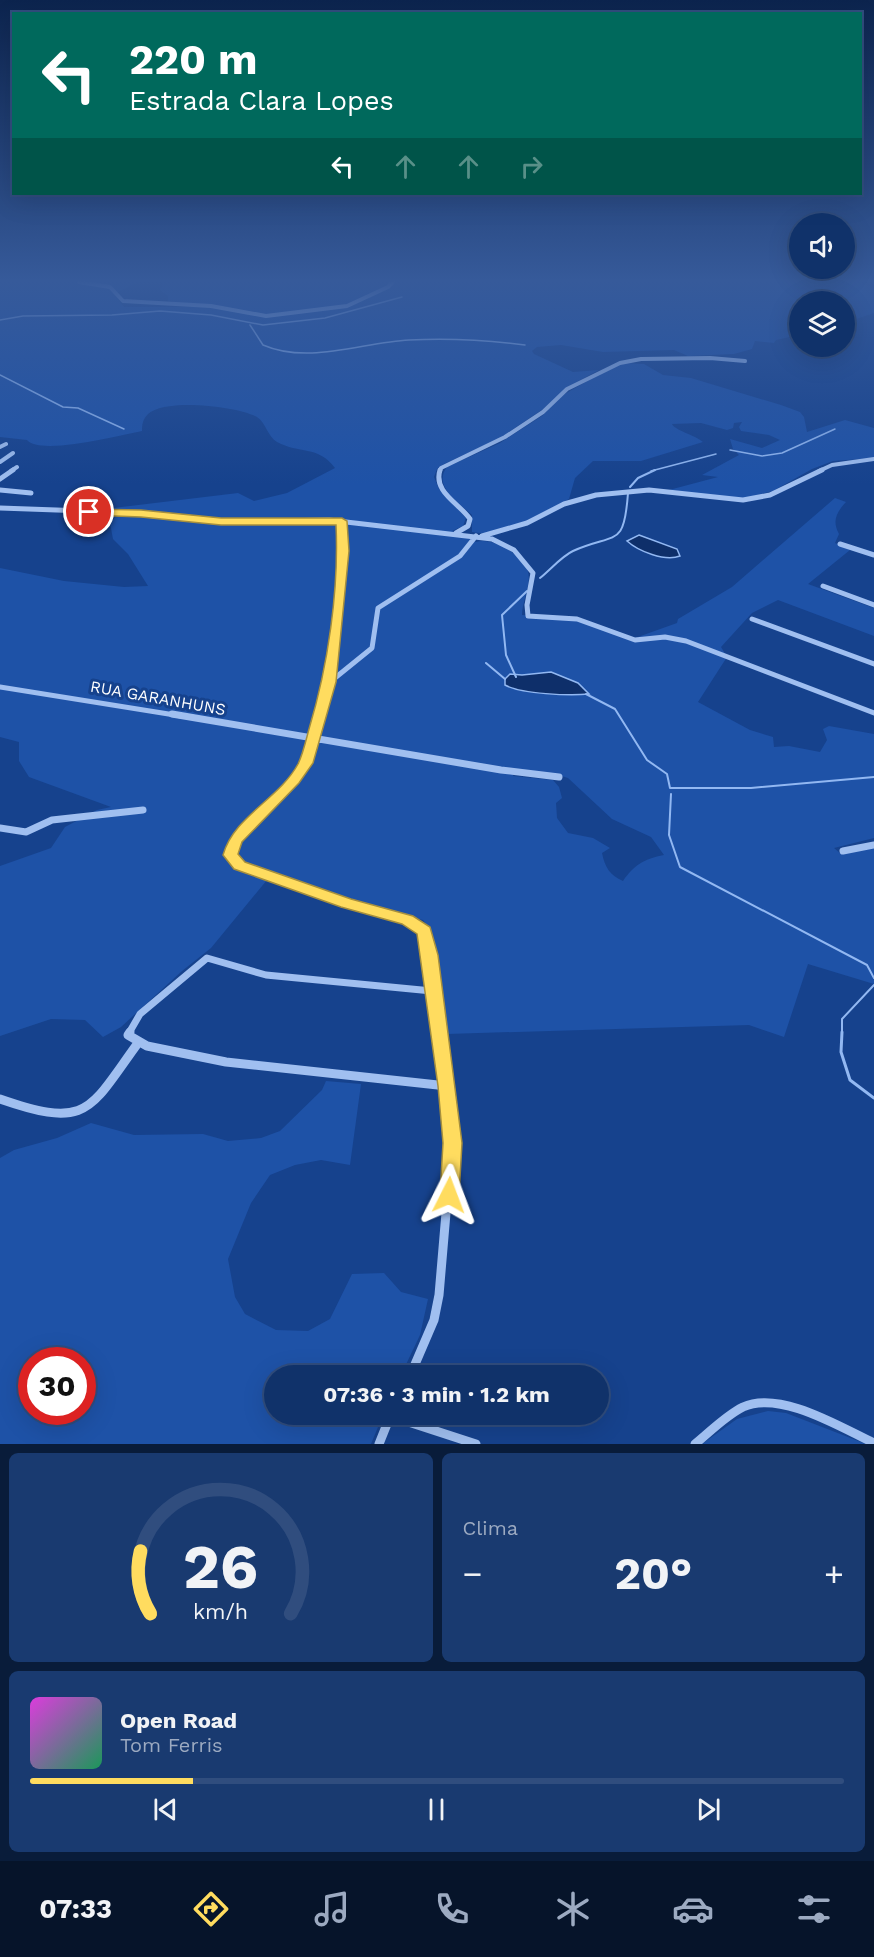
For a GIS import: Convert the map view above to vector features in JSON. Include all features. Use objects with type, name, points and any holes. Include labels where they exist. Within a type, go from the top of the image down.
[{"type":"street","points":[[456,533],[468,526],[470,519],[440,485],[438,474],[441,468],[519,429],[543,412],[567,389],[601,371],[632,360],[717,358],[745,361]]},
{"type":"street","points":[[0,447],[6,444]]},
{"type":"street","points":[[0,462],[13,453]]},
{"type":"street","points":[[330,682],[372,648],[378,608],[460,556],[479,536],[527,523],[564,504],[596,495],[649,490],[743,500],[770,495],[832,465],[874,459]]},
{"type":"street","points":[[0,479],[18,466]]},
{"type":"street","points":[[0,489],[31,493]]},
{"type":"street","points":[[0,508],[134,513],[221,522],[342,521],[479,536],[508,546],[530,567],[534,580],[526,604],[528,616],[577,619],[633,640],[665,637],[686,641],[719,651],[874,713]]},
{"type":"street","points":[[342,521],[343,551],[330,682],[301,772],[233,843],[231,855],[239,866],[418,925],[427,940],[432,991],[447,1086],[452,1143],[439,1295],[434,1320],[415,1365]]},
{"type":"street","points":[[840,544],[874,555]]},
{"type":"street","points":[[823,586],[874,604]]},
{"type":"street","points":[[752,619],[874,664]]},
{"type":"street","name":"RUA GARANHUNS","points":[[0,687],[312,736],[501,770],[559,777]]},
{"type":"street","points":[[0,828],[26,832],[52,820],[143,810]]},
{"type":"street","points":[[843,851],[874,845]]},
{"type":"street","points":[[432,991],[266,975],[207,958],[198,962],[140,1014],[130,1028],[129,1036],[138,1043],[161,1050],[253,1066],[447,1086]]},
{"type":"street","points":[[0,1099],[43,1111],[85,1109],[98,1098],[138,1043]]},
{"type":"street","points":[[695,1444],[746,1406],[766,1402],[809,1414],[874,1443]]},
{"type":"street","points":[[379,1444],[387,1425]]},
{"type":"street","points":[[420,1425],[476,1444]]},
{"type":"shaded area","points":[[0,349],[534,349],[532,351],[534,354],[573,372],[599,370],[569,386],[543,409],[500,438],[444,464],[437,469],[434,477],[439,489],[466,518],[463,526],[452,531],[476,542],[490,542],[505,548],[518,557],[527,569],[529,580],[522,615],[579,618],[635,638],[677,623],[678,619],[732,587],[835,498],[846,502],[836,517],[839,534],[835,543],[850,550],[808,584],[874,608],[874,636],[778,600],[752,613],[721,647],[727,657],[698,702],[750,730],[773,737],[774,747],[789,746],[820,752],[827,740],[823,729],[829,726],[874,734],[874,838],[834,848],[841,854],[874,848],[874,984],[808,964],[784,1037],[749,1025],[447,1034],[430,929],[423,920],[267,880],[211,948],[182,971],[121,1027],[103,1037],[85,1020],[51,1019],[0,1036],[0,866],[51,848],[65,827],[97,810],[111,807],[29,777],[19,761],[19,742],[0,737],[0,568],[64,581],[124,587],[148,586],[128,554],[113,539],[110,523],[117,515],[143,513],[105,509],[238,493],[254,501],[287,493],[335,468],[322,456],[277,442],[257,417],[234,410],[201,405],[169,406],[157,409],[145,418],[142,431],[82,443],[48,446],[27,440],[0,437]],"holes":[[[513,769],[555,774],[568,778],[612,819],[651,837],[664,855],[640,864],[623,881],[615,876],[605,863],[602,853],[610,848],[593,838],[568,833],[557,818],[556,803],[562,798],[559,787],[553,780],[513,776]]]},
{"type":"shaded area","points":[[587,349],[751,349],[734,354],[688,356],[674,350],[603,352]]},
{"type":"shaded area","points":[[626,363],[644,364],[663,375],[691,378],[800,412],[804,417],[807,432],[845,420],[874,428],[874,458],[833,461],[812,469],[773,491],[742,499],[669,490],[718,477],[702,475],[739,455],[733,449],[730,439],[762,448],[780,440],[769,435],[741,431],[739,427],[742,422],[734,423],[733,428],[727,430],[701,423],[672,424],[703,442],[641,461],[593,461],[575,478],[569,499],[508,528],[483,533],[472,532],[472,515],[454,500],[445,487],[443,474],[447,467],[500,443],[542,416],[563,395],[610,368]]},
{"type":"shaded area","points":[[639,535],[677,549],[680,556],[660,557],[627,541]]},
{"type":"shaded area","points":[[551,672],[578,683],[589,694],[534,692],[505,685],[505,679],[510,674]]},
{"type":"shaded area","points":[[326,1081],[361,1084],[350,1165],[321,1160],[295,1165],[270,1175],[251,1203],[228,1259],[235,1297],[245,1314],[276,1330],[308,1331],[330,1319],[352,1274],[384,1273],[401,1292],[428,1299],[420,1335],[406,1365],[264,1365],[264,1425],[379,1425],[371,1444],[0,1444],[0,1158],[14,1150],[57,1138],[91,1123],[134,1135],[203,1134],[228,1141],[261,1138],[280,1131],[322,1090]]},
{"type":"shaded area","points":[[768,1411],[786,1413],[866,1444],[702,1444],[737,1419]]},
{"type":"waterway","points":[[276,349],[299,353],[346,349]]},
{"type":"waterway","points":[[0,375],[63,407],[78,408],[124,429]]},
{"type":"waterway","points":[[730,450],[762,456],[782,453],[835,429]]},
{"type":"waterway","points":[[651,471],[716,454]]},
{"type":"waterway","points":[[630,487],[638,478],[655,470]]},
{"type":"waterway","points":[[540,578],[569,553],[615,536],[624,523],[628,493]]},
{"type":"waterway","points":[[516,677],[506,655],[502,615],[527,591]]},
{"type":"waterway","points":[[486,663],[505,679]]},
{"type":"waterway","points":[[586,694],[615,709],[647,760],[667,774],[670,788],[751,788],[874,777]]},
{"type":"waterway","points":[[671,794],[669,835],[680,867],[867,965],[874,978]]},
{"type":"waterway","points":[[842,1032],[842,1019],[874,985]]},
{"type":"waterway","points":[[842,1032],[841,1052],[850,1080],[874,1098]]},
{"type":"route","points":[[89,512],[141,513],[221,522],[342,521],[344,542],[330,682],[312,736],[306,763],[294,780],[235,840],[231,848],[231,857],[239,866],[346,903],[407,920],[424,931],[430,955],[432,991],[447,1086],[452,1143],[449,1195]]}]
